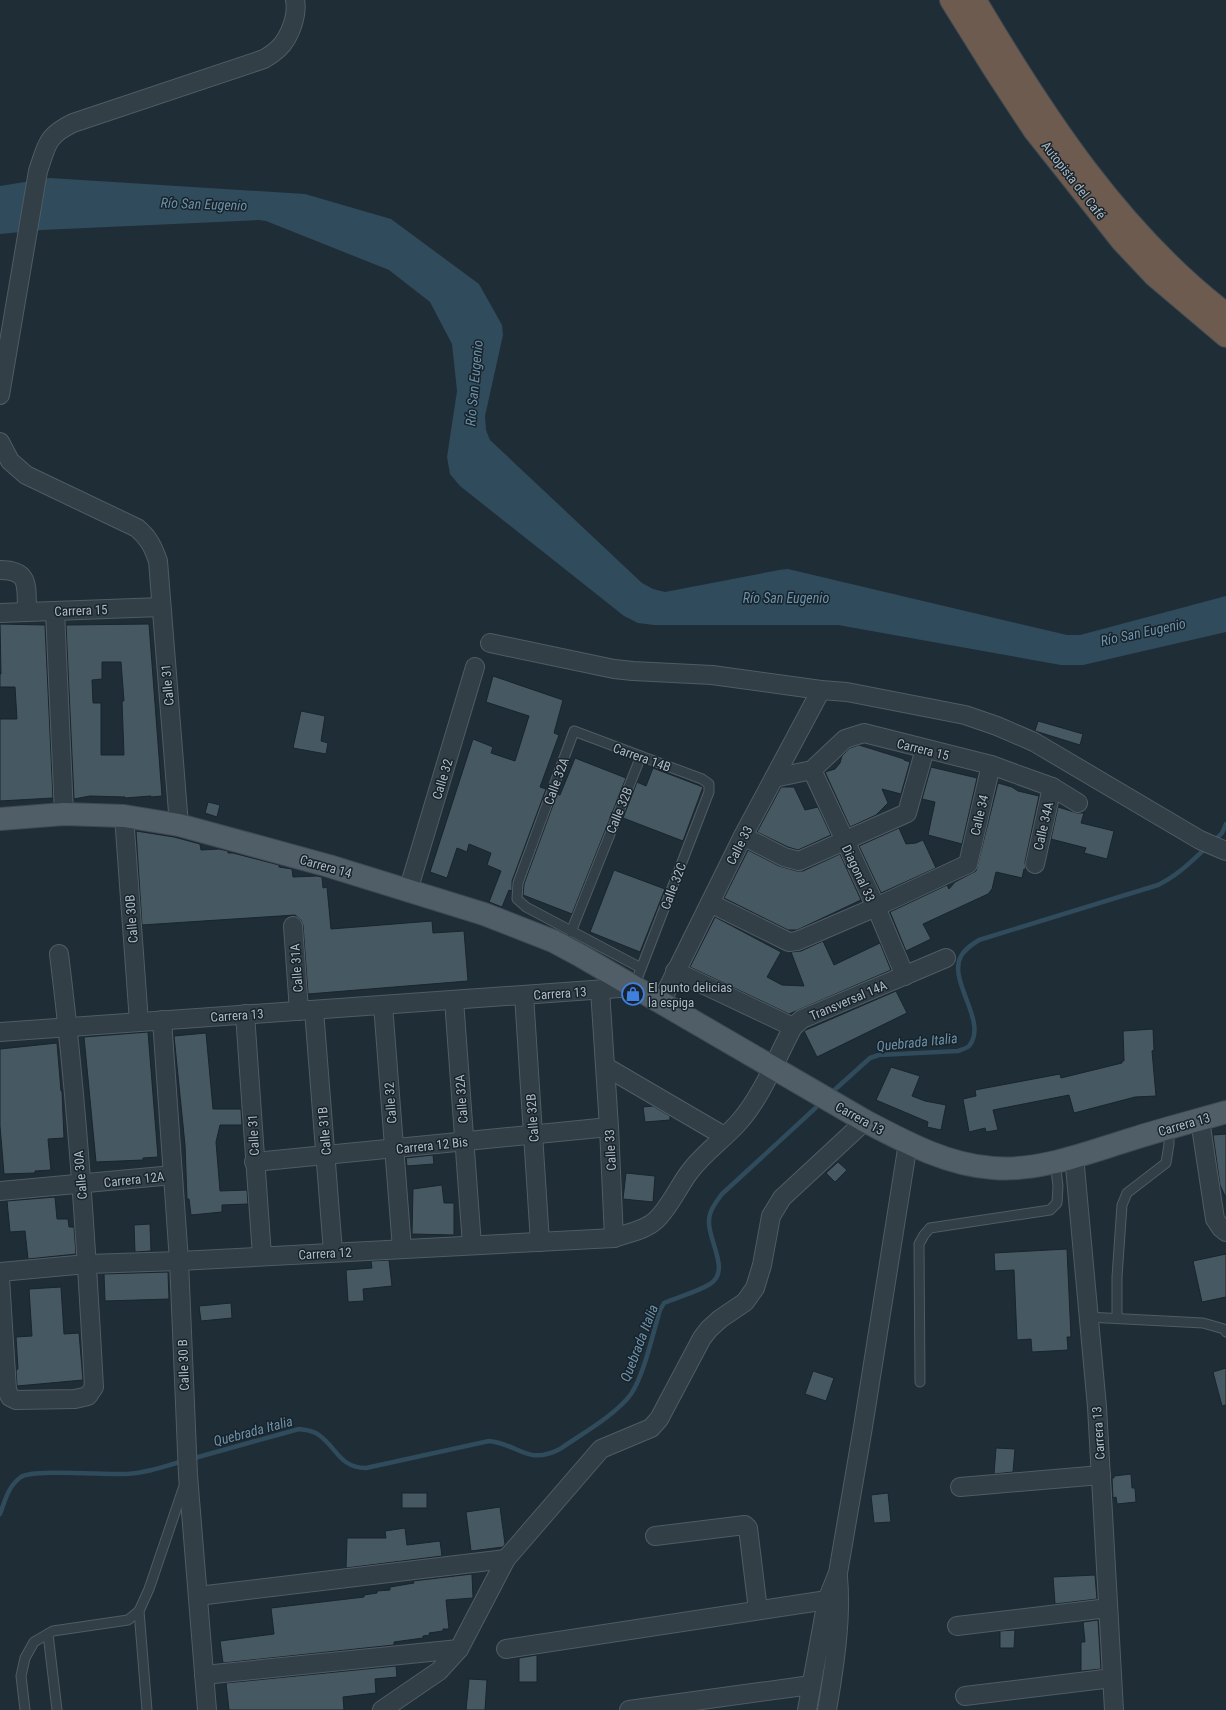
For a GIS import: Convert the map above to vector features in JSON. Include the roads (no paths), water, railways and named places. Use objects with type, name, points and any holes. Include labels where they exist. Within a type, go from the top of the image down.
[{"type":"highway","name":"Autopista del Café","points":[[951,0],[1034,130],[1122,241],[1154,275],[1226,336]]},
{"type":"highway","name":"Autopista del Café","points":[[975,0],[1005,51],[1040,104],[1100,187],[1140,234],[1179,274],[1226,314]]},
{"type":"main road","name":"Carrera 14","points":[[0,819],[64,814],[124,816],[178,825],[329,866],[484,914],[638,977]]},
{"type":"main road","name":"Carrera 13","points":[[638,977],[661,1002],[840,1107],[908,1143],[960,1162],[992,1168],[1020,1169],[1064,1159],[1226,1112]]},
{"type":"street","points":[[0,395],[38,171],[49,140],[61,129],[73,123],[264,59],[279,48],[290,32],[297,7],[295,0]]},
{"type":"street","points":[[0,442],[5,464]]},
{"type":"street","name":"Calle 31","points":[[5,464],[137,528],[146,535],[153,546],[158,561],[178,825]]},
{"type":"street","points":[[4,570],[19,573],[26,581],[27,612]]},
{"type":"street","name":"Carrera 15","points":[[0,613],[161,607]]},
{"type":"street","points":[[55,611],[64,814]]},
{"type":"street","points":[[490,643],[614,669],[712,675],[821,690],[847,692],[965,716],[997,726],[1034,742],[1200,840],[1223,850]]},
{"type":"street","name":"Calle 32","points":[[408,891],[475,667]]},
{"type":"street","name":"Calle 33","points":[[661,1002],[743,836],[821,690]]},
{"type":"street","name":"Carrera 15","points":[[812,770],[845,739],[864,733],[991,766],[1052,787],[1078,803]]},
{"type":"street","points":[[743,836],[784,857],[799,861],[845,842],[907,813],[925,749]]},
{"type":"street","name":"Calle 34","points":[[876,907],[968,864],[991,766]]},
{"type":"street","points":[[774,778],[812,770]]},
{"type":"street","name":"Diagonal 33","points":[[812,770],[876,907],[905,976]]},
{"type":"street","name":"Calle 34A","points":[[1035,864],[1052,787]]},
{"type":"street","name":"Calle 30B","points":[[124,816],[139,1022]]},
{"type":"street","points":[[710,903],[789,942],[797,941],[876,907]]},
{"type":"street","name":"Calle 31A","points":[[293,926],[307,1010]]},
{"type":"street","name":"Calle 30A","points":[[2,1355],[7,1390],[10,1397],[16,1400],[75,1399],[88,1396],[94,1387],[81,1184],[68,1027],[59,954]]},
{"type":"street","name":"Transversal 14A","points":[[793,1027],[802,1019],[946,958]]},
{"type":"street","points":[[606,1067],[724,1136],[738,1123],[752,1105],[793,1027],[675,971]]},
{"type":"street","name":"Carrera 13","points":[[0,1032],[600,990],[638,977]]},
{"type":"street","name":"Calle 33","points":[[600,990],[606,1067],[614,1238]]},
{"type":"street","name":"Calle 32B","points":[[524,995],[540,1242]]},
{"type":"street","name":"Calle 32A","points":[[454,1000],[472,1245]]},
{"type":"street","name":"Calle 32","points":[[383,1005],[402,1249]]},
{"type":"street","name":"Calle 31B","points":[[307,1010],[326,1155],[333,1252]]},
{"type":"street","name":"Calle 31","points":[[246,1014],[254,1162],[262,1256]]},
{"type":"street","name":"Calle 30 B","points":[[162,1020],[179,1261],[188,1475],[207,1710]]},
{"type":"street","points":[[1200,1120],[1215,1219],[1221,1228],[1226,1232]]},
{"type":"street","points":[[382,1710],[439,1671],[459,1649],[506,1559],[601,1449],[640,1434],[650,1428],[659,1419],[702,1338],[709,1328],[745,1302],[755,1288],[762,1265],[772,1216],[782,1198],[865,1121]]},
{"type":"street","name":"Carrera 12 Bis","points":[[254,1162],[609,1127]]},
{"type":"street","name":"Carrera 12","points":[[0,1272],[87,1264],[179,1261],[614,1238],[648,1226],[657,1220],[682,1182],[704,1154],[724,1136]]},
{"type":"street","points":[[807,1710],[826,1600],[838,1573],[908,1143]]},
{"type":"street","name":"Carrera 13","points":[[1064,1159],[1087,1317],[1096,1407],[1114,1710]]},
{"type":"street","name":"Carrera 12A","points":[[0,1191],[173,1175]]},
{"type":"street","points":[[0,1278],[2,1355]]},
{"type":"street","points":[[960,1487],[1100,1475]]},
{"type":"street","points":[[654,1536],[745,1525],[748,1528],[758,1610]]},
{"type":"street","points":[[198,1596],[506,1559]]},
{"type":"street","points":[[827,1710],[832,1683],[840,1596],[838,1573]]},
{"type":"street","points":[[506,1649],[826,1600]]},
{"type":"street","points":[[957,1626],[1108,1608]]},
{"type":"street","points":[[204,1675],[459,1649]]},
{"type":"street","points":[[965,1696],[1112,1678]]},
{"type":"street","points":[[629,1710],[811,1685]]},
{"type":"lane","name":"Carrera 14B","points":[[574,731],[702,779],[709,784]]},
{"type":"lane","name":"Calle 32A","points":[[571,932],[526,907],[517,899],[518,883],[574,731]]},
{"type":"lane","name":"Calle 32B","points":[[571,932],[641,756]]},
{"type":"lane","name":"Calle 32C","points":[[638,977],[709,792],[709,784]]},
{"type":"lane","points":[[571,932],[638,977]]},
{"type":"lane","points":[[1117,1318],[1117,1277],[1122,1205],[1127,1193],[1166,1163],[1169,1144],[1169,1128]]},
{"type":"lane","points":[[920,1382],[919,1244],[924,1234],[930,1228],[1050,1210],[1057,1204],[1058,1186],[1064,1159]]},
{"type":"lane","points":[[1087,1317],[1203,1322],[1224,1329],[1226,1332]]},
{"type":"lane","points":[[25,1710],[20,1676],[25,1658],[34,1642],[53,1631],[128,1620],[139,1611],[149,1589],[188,1475]]},
{"type":"lane","points":[[139,1611],[147,1710]]},
{"type":"lane","points":[[48,1634],[57,1710]]},
{"type":"water","name":"Río San Eugenio","points":[[50,178],[305,194],[391,219],[479,284],[502,325],[503,335],[485,416],[486,430],[490,440],[642,583],[653,589],[665,592],[788,569],[1067,635],[1080,635],[1226,596],[1226,632],[1083,665],[1061,665],[838,625],[654,625],[638,623],[624,616],[460,486],[450,474],[447,457],[457,391],[452,344],[430,302],[389,270],[266,221],[259,220],[42,230],[0,234],[0,186]]},
{"type":"waterway","name":"Quebrada Italia","points":[[1214,841],[1222,833],[1226,824]]},
{"type":"waterway","name":"Quebrada Italia","points":[[830,1094],[870,1058],[879,1055],[958,1051],[969,1046],[974,1036],[974,1025],[972,1014],[959,977],[958,966],[961,956],[968,947],[979,940],[1158,885],[1178,873],[1207,847]]},
{"type":"waterway","name":"Quebrada Italia","points":[[191,1459],[299,1429],[317,1433],[344,1461],[350,1465],[366,1468],[489,1441],[499,1443],[531,1455],[549,1454],[560,1449],[608,1416],[625,1402],[631,1394],[636,1386],[644,1365],[660,1310],[664,1303],[705,1287],[716,1278],[719,1271],[719,1264],[709,1221],[709,1217],[715,1203],[722,1194],[822,1102]]},
{"type":"waterway","name":"Quebrada Italia","points":[[0,1514],[13,1485],[21,1477],[40,1473],[132,1474],[184,1461]]},
{"type":"place","name":"El punto delicias la espiga","points":[[633,994]]}]
